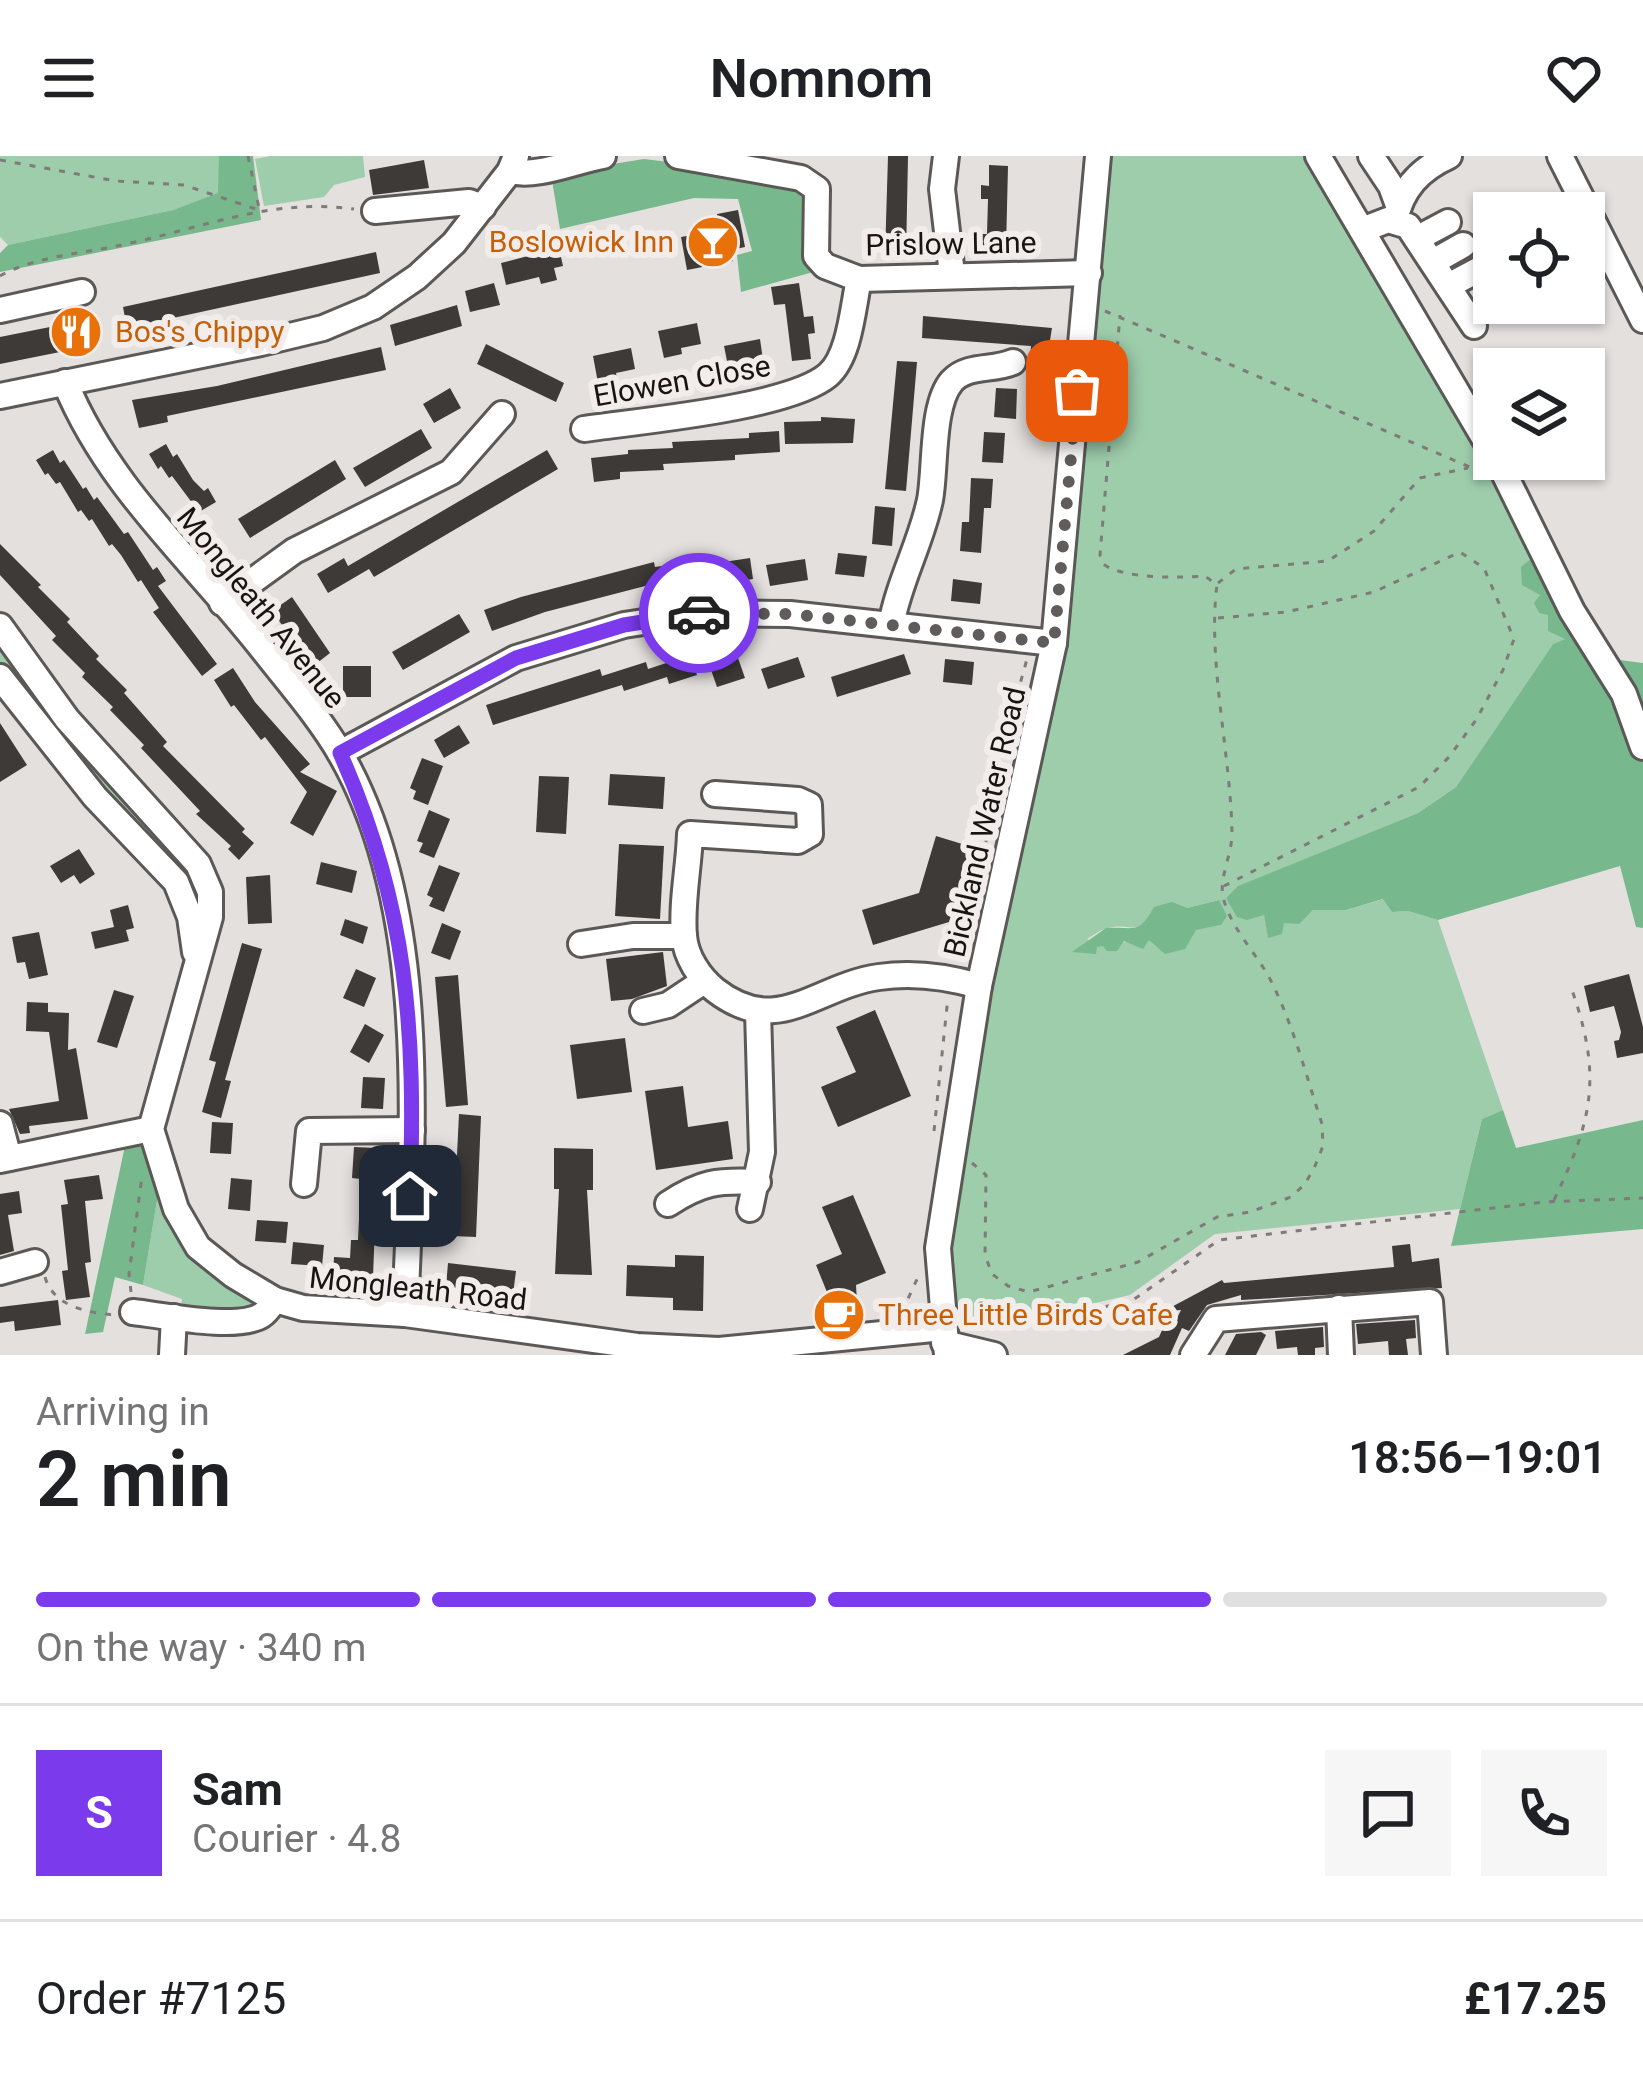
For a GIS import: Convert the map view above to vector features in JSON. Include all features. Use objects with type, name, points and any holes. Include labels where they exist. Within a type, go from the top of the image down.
[{"type":"street","points":[[0,397],[261,343],[340,321],[374,307],[417,277],[483,207],[513,163],[529,176],[563,163],[603,156]]},
{"type":"street","name":"Prislow Lane","points":[[678,156],[718,159],[801,178],[817,189],[816,256],[826,266],[860,279],[1089,273]]},
{"type":"street","points":[[946,156],[942,189],[952,274]]},
{"type":"street","name":"Bickland Water Road","points":[[945,1342],[938,1248],[979,986],[1054,643],[1098,156]]},
{"type":"street","points":[[1318,156],[1473,419]]},
{"type":"street","points":[[1371,156],[1391,186],[1397,213],[1474,326]]},
{"type":"street","points":[[1362,230],[1397,213],[1414,180],[1447,156]]},
{"type":"street","points":[[1560,156],[1643,320]]},
{"type":"street","points":[[375,211],[469,202],[483,207]]},
{"type":"street","points":[[1423,308],[1448,222]]},
{"type":"street","points":[[1408,284],[1463,245]]},
{"type":"street","points":[[1395,261],[1473,269]]},
{"type":"street","name":"Elowen Close","points":[[584,430],[730,408],[807,387],[832,373],[845,343],[860,279]]},
{"type":"street","points":[[0,310],[82,292]]},
{"type":"street","points":[[891,625],[896,594],[919,541],[930,499],[942,397],[954,378],[969,370],[1013,362]]},
{"type":"street","name":"Mongleath Avenue","points":[[65,382],[82,425],[147,516],[262,648],[340,753],[370,823],[388,883],[410,1009],[412,1130],[405,1314]]},
{"type":"street","points":[[222,603],[294,551],[452,472],[502,413]]},
{"type":"street","points":[[1507,480],[1572,611],[1624,694],[1643,747]]},
{"type":"street","points":[[340,753],[516,658],[624,625],[702,613],[790,614],[1054,643]]},
{"type":"street","points":[[0,626],[67,719],[198,864],[210,892],[206,944],[195,967],[154,1142],[4,1159],[0,1124]]},
{"type":"street","points":[[0,677],[95,796],[176,882],[190,917],[195,967]]},
{"type":"street","points":[[716,794],[798,800],[809,806],[810,834],[799,841],[690,834],[683,936],[689,958],[704,981],[730,1001],[758,1011],[795,1008],[850,982],[915,974],[979,986]]},
{"type":"street","points":[[581,944],[633,936],[683,936]]},
{"type":"street","points":[[643,1011],[668,1005],[704,981]]},
{"type":"street","points":[[750,1209],[761,1152],[758,1011]]},
{"type":"street","points":[[304,1184],[308,1130],[412,1130]]},
{"type":"street","name":"Mongleath Road","points":[[154,1142],[176,1209],[198,1247],[275,1300],[303,1308],[405,1314],[637,1351],[945,1342],[994,1355]]},
{"type":"street","points":[[668,1204],[694,1186],[727,1180],[758,1182]]},
{"type":"street","points":[[0,1272],[35,1262]]},
{"type":"street","points":[[133,1312],[249,1320],[261,1316],[275,1300]]},
{"type":"street","points":[[1193,1355],[1216,1318],[1430,1302],[1434,1355]]},
{"type":"street","points":[[1339,1308],[1341,1355]]},
{"type":"street","points":[[172,1355],[174,1316]]},
{"type":"path","points":[[248,156],[259,210]]},
{"type":"path","points":[[0,160],[116,181],[184,185],[259,210]]},
{"type":"path","points":[[0,276],[23,263],[128,244],[259,210],[311,203],[375,211]]},
{"type":"path","points":[[1085,308],[1120,316],[1472,468]]},
{"type":"path","points":[[1120,316],[1102,564],[1121,574],[1146,572],[1168,579],[1205,576],[1217,585]]},
{"type":"path","points":[[966,1161],[986,1175],[985,1255],[992,1274],[1008,1286],[1029,1292],[1138,1262],[1216,1217],[1250,1212],[1291,1197],[1305,1184],[1323,1146],[1322,1124],[1274,986],[1238,932],[1224,901],[1222,887],[1232,852],[1231,789],[1217,585],[1236,569],[1328,561],[1374,531],[1420,478],[1472,468]]},
{"type":"path","points":[[1217,618],[1286,612],[1374,592],[1460,552],[1484,568],[1514,638],[1476,720],[1419,787],[1222,887]]},
{"type":"path","points":[[1553,1202],[1577,1150],[1592,1082],[1585,1028],[1572,990]]},
{"type":"path","points":[[35,1262],[49,1292],[62,1302],[109,1316],[133,1312],[129,1274],[141,1178],[154,1142]]},
{"type":"path","points":[[945,1342],[1133,1300],[1219,1240],[1553,1202],[1643,1198]]},
{"type":"green space","points":[[0,156],[219,156],[219,193],[173,210],[8,245],[0,237]]},
{"type":"green space","points":[[219,156],[253,156],[261,220],[0,272],[0,253],[8,245],[173,210],[218,193]]},
{"type":"green space","points":[[363,156],[365,177],[334,185],[324,197],[264,206],[255,159]]},
{"type":"green space","points":[[1111,156],[1310,156],[1473,439],[1473,480],[1496,480],[1535,547],[1533,570],[1540,596],[1566,639],[1553,644],[1456,787],[1418,813],[1239,886],[1226,898],[1264,914],[1268,937],[1284,923],[1299,923],[1313,910],[1346,910],[1384,899],[1392,912],[1408,911],[1438,920],[1503,1110],[1482,1119],[1460,1209],[1215,1234],[1130,1295],[1026,1319],[951,1322],[947,1249],[993,988],[1068,644]],"holes":[[[1219,900],[1221,925],[1103,946],[1087,939],[1105,929],[1138,927],[1155,907],[1187,908]]]},
{"type":"green space","points":[[644,159],[733,170],[810,193],[813,272],[741,292],[737,255],[752,251],[738,199],[694,198],[560,229],[551,174]]},
{"type":"green space","points":[[1535,547],[1596,657],[1643,663],[1643,928],[1636,927],[1620,866],[1438,920],[1408,911],[1392,912],[1383,899],[1346,910],[1313,910],[1299,924],[1284,923],[1282,934],[1268,938],[1264,915],[1247,920],[1237,917],[1226,898],[1238,886],[1418,813],[1456,787],[1553,644],[1565,639],[1548,631],[1548,615],[1539,613],[1534,603],[1540,595],[1522,585],[1521,567],[1531,559]]},
{"type":"green space","points":[[0,637],[193,868],[203,892],[201,933],[101,795],[0,668]]},
{"type":"green space","points":[[1219,900],[1227,916],[1221,925],[1196,930],[1185,949],[1165,954],[1149,940],[1143,949],[1124,941],[1117,951],[1103,946],[1097,947],[1096,954],[1072,952],[1106,928],[1139,926],[1154,907],[1172,902],[1187,908]]},
{"type":"green space","points":[[1503,1110],[1516,1148],[1643,1120],[1643,1229],[1451,1246],[1482,1119]]},
{"type":"green space","points":[[146,1137],[160,1182],[143,1285],[115,1277],[103,1332],[85,1334],[126,1141]]},
{"type":"green space","points":[[160,1182],[174,1225],[263,1299],[251,1315],[181,1308],[182,1299],[143,1285]]},
{"type":"building","points":[[888,156],[908,156],[906,257],[885,255]]},
{"type":"building","points":[[424,160],[429,188],[373,195],[369,170]]},
{"type":"building","points":[[989,165],[1008,166],[1006,249],[979,248],[979,234],[987,234],[988,199],[981,199],[981,185],[989,186]]},
{"type":"building","name":"Boslowick Inn","points":[[738,210],[745,247],[731,250],[733,261],[687,270],[681,237],[720,230],[717,214]]},
{"type":"building","points":[[559,248],[563,266],[554,268],[557,280],[541,284],[539,277],[506,285],[501,263]]},
{"type":"building","points":[[376,252],[380,273],[127,328],[123,307]]},
{"type":"building","points":[[494,283],[500,305],[470,312],[465,291]]},
{"type":"building","points":[[799,283],[804,317],[813,316],[815,333],[808,334],[811,359],[792,361],[785,304],[774,305],[771,287]]},
{"type":"building","points":[[457,305],[462,326],[395,346],[390,325]]},
{"type":"building","points":[[923,316],[1052,328],[1046,365],[1030,365],[1031,346],[922,338]]},
{"type":"building","points":[[90,319],[95,345],[0,364],[0,337]]},
{"type":"building","points":[[697,323],[701,344],[664,358],[658,331]]},
{"type":"building","points":[[760,339],[763,360],[728,366],[724,346]]},
{"type":"building","points":[[486,344],[564,383],[556,402],[477,364]]},
{"type":"building","points":[[381,347],[386,370],[167,416],[168,422],[139,428],[132,400],[217,386]]},
{"type":"building","points":[[631,348],[635,369],[598,383],[593,356]]},
{"type":"building","points":[[897,361],[917,362],[906,491],[885,489]]},
{"type":"building","points":[[450,388],[461,408],[434,423],[423,404]]},
{"type":"building","points":[[996,388],[1017,389],[1016,419],[994,417]]},
{"type":"building","points":[[821,417],[855,419],[853,443],[785,444],[784,422],[821,421]]},
{"type":"building","points":[[421,429],[432,448],[365,487],[353,468]]},
{"type":"building","points":[[779,431],[780,452],[663,464],[664,470],[620,472],[620,479],[594,482],[591,458],[673,448],[672,442],[749,438],[749,433]]},
{"type":"building","points":[[984,432],[1005,433],[1003,463],[982,462]]},
{"type":"building","points":[[166,444],[216,502],[199,512],[172,476],[161,466],[158,469],[149,454]]},
{"type":"building","points":[[53,450],[124,534],[128,532],[153,570],[157,567],[166,581],[158,586],[217,664],[202,676],[153,612],[159,608],[141,580],[109,546],[92,519],[78,512],[60,482],[45,475],[36,460]]},
{"type":"building","points":[[547,450],[558,469],[374,577],[369,569],[328,593],[317,574],[344,558],[348,566]]},
{"type":"building","points":[[335,460],[346,479],[250,538],[238,519]]},
{"type":"building","points":[[971,478],[993,479],[991,508],[984,508],[981,553],[960,551],[962,522],[969,522]]},
{"type":"building","points":[[875,506],[895,508],[892,546],[872,544]]},
{"type":"building","points":[[0,544],[70,619],[67,622],[99,656],[96,659],[167,742],[163,746],[245,829],[242,832],[254,843],[239,860],[141,748],[144,745],[110,710],[113,707],[82,677],[85,673],[52,640],[56,636],[0,575]]},
{"type":"building","points":[[838,553],[867,556],[864,577],[835,574]]},
{"type":"building","points":[[750,558],[753,579],[677,585],[676,578],[492,631],[484,610],[654,562],[655,567],[703,560],[704,565]]},
{"type":"building","points":[[805,559],[808,580],[770,586],[766,565]]},
{"type":"building","points":[[953,579],[982,583],[980,604],[951,601]]},
{"type":"building","points":[[292,597],[330,653],[312,667],[272,611]]},
{"type":"building","points":[[459,614],[470,632],[403,670],[392,652]]},
{"type":"building","points":[[904,654],[911,674],[837,697],[831,677]]},
{"type":"building","points":[[691,655],[697,675],[669,684],[667,677],[624,691],[622,685],[493,725],[486,705],[600,669],[602,676],[646,662],[648,669]]},
{"type":"building","points":[[798,657],[805,677],[768,689],[761,669]]},
{"type":"building","points":[[738,658],[745,678],[717,687],[710,667]]},
{"type":"building","points":[[945,659],[974,662],[972,685],[943,682]]},
{"type":"building","points":[[343,666],[371,666],[371,697],[343,697]]},
{"type":"building","points":[[233,668],[255,702],[310,764],[300,772],[337,791],[313,836],[290,823],[307,792],[265,737],[261,740],[231,707],[214,680]]},
{"type":"building","points":[[0,723],[27,765],[0,782]]},
{"type":"building","points":[[459,725],[470,743],[444,758],[434,740]]},
{"type":"building","points":[[422,758],[443,766],[428,805],[413,799],[416,791],[410,788]]},
{"type":"building","points":[[610,774],[665,777],[663,809],[608,805]]},
{"type":"building","points":[[539,776],[569,777],[566,834],[536,832]]},
{"type":"building","points":[[429,810],[450,819],[434,858],[419,852],[423,843],[417,841]]},
{"type":"building","points":[[936,836],[972,847],[949,922],[873,945],[862,910],[919,893]]},
{"type":"building","points":[[619,844],[664,846],[660,919],[615,916]]},
{"type":"building","points":[[79,849],[95,874],[80,884],[74,875],[61,883],[50,866]]},
{"type":"building","points":[[321,862],[357,871],[352,893],[316,884]]},
{"type":"building","points":[[439,865],[460,873],[444,912],[429,906],[433,898],[427,895]]},
{"type":"building","points":[[270,875],[272,923],[248,924],[246,877]]},
{"type":"building","points":[[128,905],[134,928],[126,930],[129,941],[95,949],[91,932],[114,927],[110,910]]},
{"type":"building","points":[[345,919],[368,927],[363,944],[340,935]]},
{"type":"building","points":[[442,923],[461,931],[450,960],[431,953]]},
{"type":"building","points":[[39,932],[48,975],[29,979],[25,962],[17,963],[12,937]]},
{"type":"building","points":[[242,943],[262,949],[225,1080],[231,1081],[221,1118],[202,1112],[216,1062],[209,1060]]},
{"type":"building","points":[[663,952],[667,986],[611,1001],[606,959]]},
{"type":"building","points":[[356,969],[376,978],[364,1007],[343,998]]},
{"type":"building","points":[[1629,974],[1643,1027],[1643,1053],[1617,1058],[1614,1041],[1621,1032],[1614,1006],[1590,1012],[1584,986]]},
{"type":"building","points":[[458,975],[468,1105],[446,1107],[435,977]]},
{"type":"building","points":[[114,990],[134,996],[117,1048],[97,1042]]},
{"type":"building","points":[[27,1002],[48,1003],[48,1012],[69,1013],[68,1050],[76,1048],[88,1119],[29,1126],[30,1133],[20,1134],[9,1109],[59,1101],[49,1032],[26,1031]]},
{"type":"building","points":[[875,1010],[911,1096],[838,1127],[821,1087],[856,1072],[836,1027]]},
{"type":"building","points":[[365,1024],[384,1035],[369,1063],[350,1052]]},
{"type":"building","points":[[625,1038],[632,1092],[577,1099],[570,1045]]},
{"type":"building","points":[[363,1077],[385,1078],[383,1109],[361,1108]]},
{"type":"building","points":[[683,1086],[688,1127],[728,1121],[733,1159],[656,1170],[645,1091]]},
{"type":"building","points":[[459,1114],[481,1116],[476,1237],[453,1236]]},
{"type":"building","points":[[212,1122],[233,1123],[231,1154],[210,1153]]},
{"type":"building","points":[[354,1147],[376,1148],[374,1193],[383,1194],[381,1226],[375,1225],[373,1277],[333,1275],[334,1257],[350,1258],[351,1240],[358,1240],[361,1179],[352,1178]]},
{"type":"building","points":[[554,1148],[593,1149],[593,1190],[587,1190],[592,1275],[555,1274],[559,1189],[554,1189]]},
{"type":"building","points":[[99,1175],[103,1199],[85,1201],[90,1297],[66,1300],[64,1180]]},
{"type":"building","points":[[231,1178],[252,1180],[250,1211],[228,1209]]},
{"type":"building","points":[[19,1191],[22,1213],[8,1215],[14,1251],[0,1255],[0,1194]]},
{"type":"building","points":[[853,1195],[886,1273],[856,1285],[858,1320],[820,1323],[819,1308],[833,1307],[816,1265],[842,1254],[822,1207]]},
{"type":"building","points":[[257,1220],[288,1222],[286,1243],[255,1241]]},
{"type":"building","points":[[293,1242],[324,1245],[322,1266],[291,1264]]},
{"type":"building","points":[[1410,1244],[1412,1262],[1439,1258],[1442,1288],[1241,1300],[1241,1295],[1207,1305],[1189,1331],[1182,1328],[1170,1355],[1123,1355],[1159,1337],[1166,1321],[1174,1324],[1181,1310],[1164,1311],[1222,1280],[1394,1267],[1392,1246]]},
{"type":"building","points":[[675,1255],[704,1256],[703,1311],[673,1310],[673,1298],[626,1296],[627,1265],[675,1267]]},
{"type":"building","points":[[448,1263],[516,1271],[513,1294],[446,1287]]},
{"type":"building","points":[[58,1300],[61,1325],[15,1331],[14,1321],[0,1323],[0,1307]]},
{"type":"building","points":[[1415,1320],[1416,1338],[1406,1339],[1408,1355],[1389,1355],[1388,1341],[1358,1344],[1356,1324]]},
{"type":"building","points":[[1323,1327],[1324,1347],[1315,1348],[1315,1355],[1298,1355],[1297,1347],[1277,1349],[1275,1331]]},
{"type":"building","points":[[1236,1334],[1266,1335],[1256,1355],[1225,1355]]},
{"type":"way so far","points":[[699,613],[790,614],[1054,643],[1077,391]]},
{"type":"place","name":"Boslowick Inn","points":[[713,242]]},
{"type":"place","name":"Bos's Chippy","points":[[76,332]]},
{"type":"place","name":"Three Little Birds Cafe","points":[[839,1315]]},
{"type":"route","points":[[410,1196],[410,1009],[388,883],[370,823],[340,753],[516,658],[624,625],[699,613]]}]
